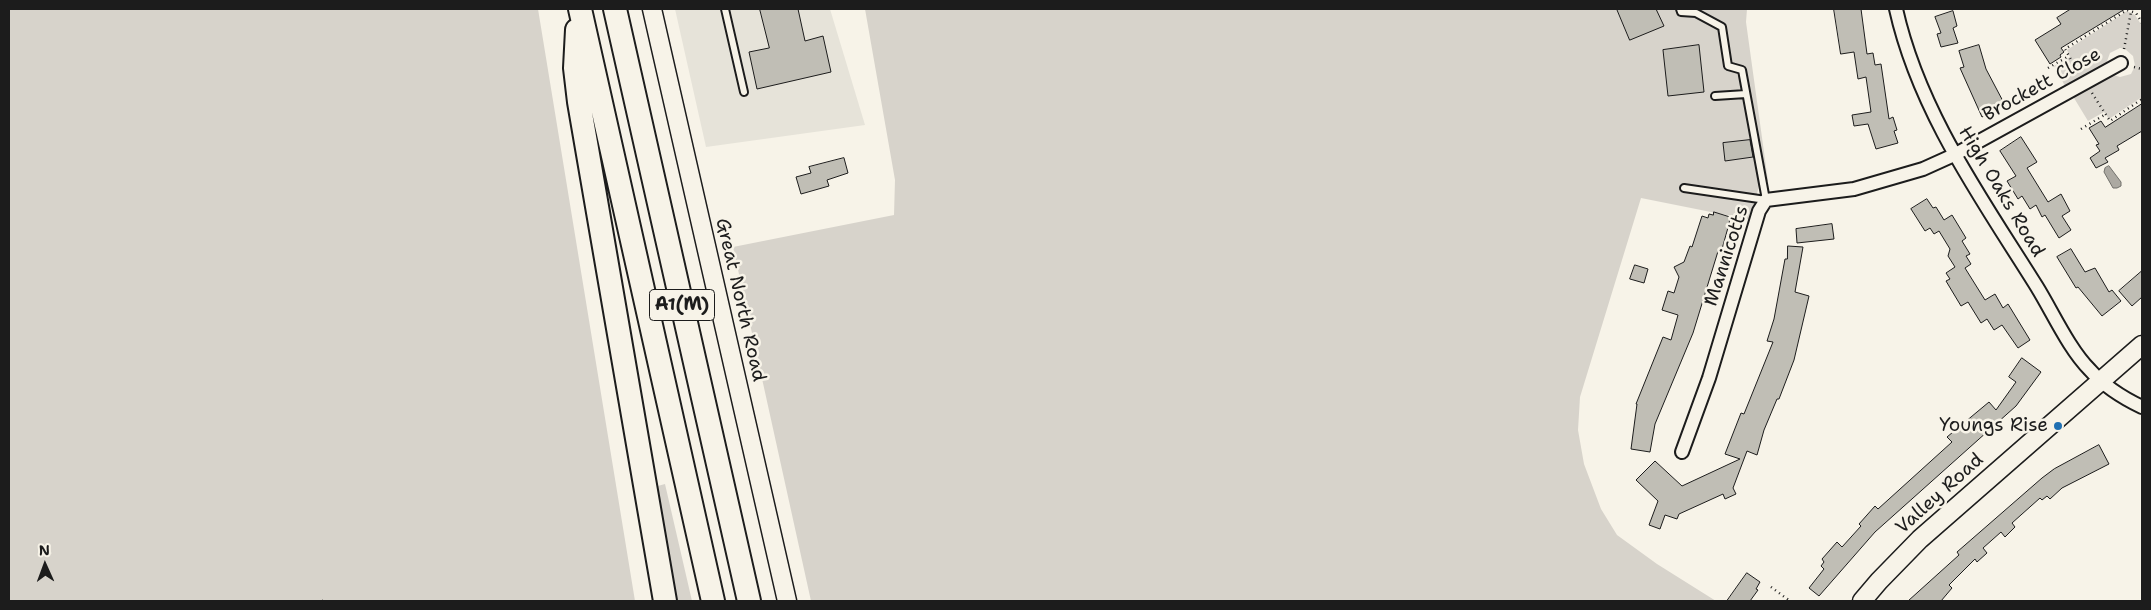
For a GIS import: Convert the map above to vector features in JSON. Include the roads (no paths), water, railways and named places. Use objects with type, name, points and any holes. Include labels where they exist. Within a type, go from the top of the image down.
[{"type":"highway","name":"A1(M)","points":[[579,9],[575,68],[579,102],[665,601]]},
{"type":"highway","name":"A1(M)","points":[[579,9],[713,601]]},
{"type":"highway","name":"A1(M)","points":[[615,9],[749,601]]},
{"type":"main road","name":"Great North Road","points":[[652,9],[788,601]]},
{"type":"main road","name":"Valley Road","points":[[1862,601],[1878,581],[1920,539],[2142,345]]},
{"type":"street","name":"High Oaks Road","points":[[1896,9],[1911,59],[1925,95],[1954,155],[2066,336],[2088,369],[2101,381]]},
{"type":"street","name":"Brockett Close","points":[[1954,155],[2121,63]]},
{"type":"street","name":"Mannicotts","points":[[1682,452],[1709,378],[1760,212],[1766,200],[1854,189],[1923,169],[1954,155]]},
{"type":"street","points":[[2101,381],[2117,393],[2142,407]]},
{"type":"lane","points":[[725,9],[744,92]]},
{"type":"lane","points":[[1680,9],[1681,12],[1696,13],[1722,27],[1728,66],[1742,70],[1766,200],[1684,188]]},
{"type":"lane","points":[[1715,96],[1746,94]]},
{"type":"place","name":"Youngs Rise","points":[[2058,426]]}]
